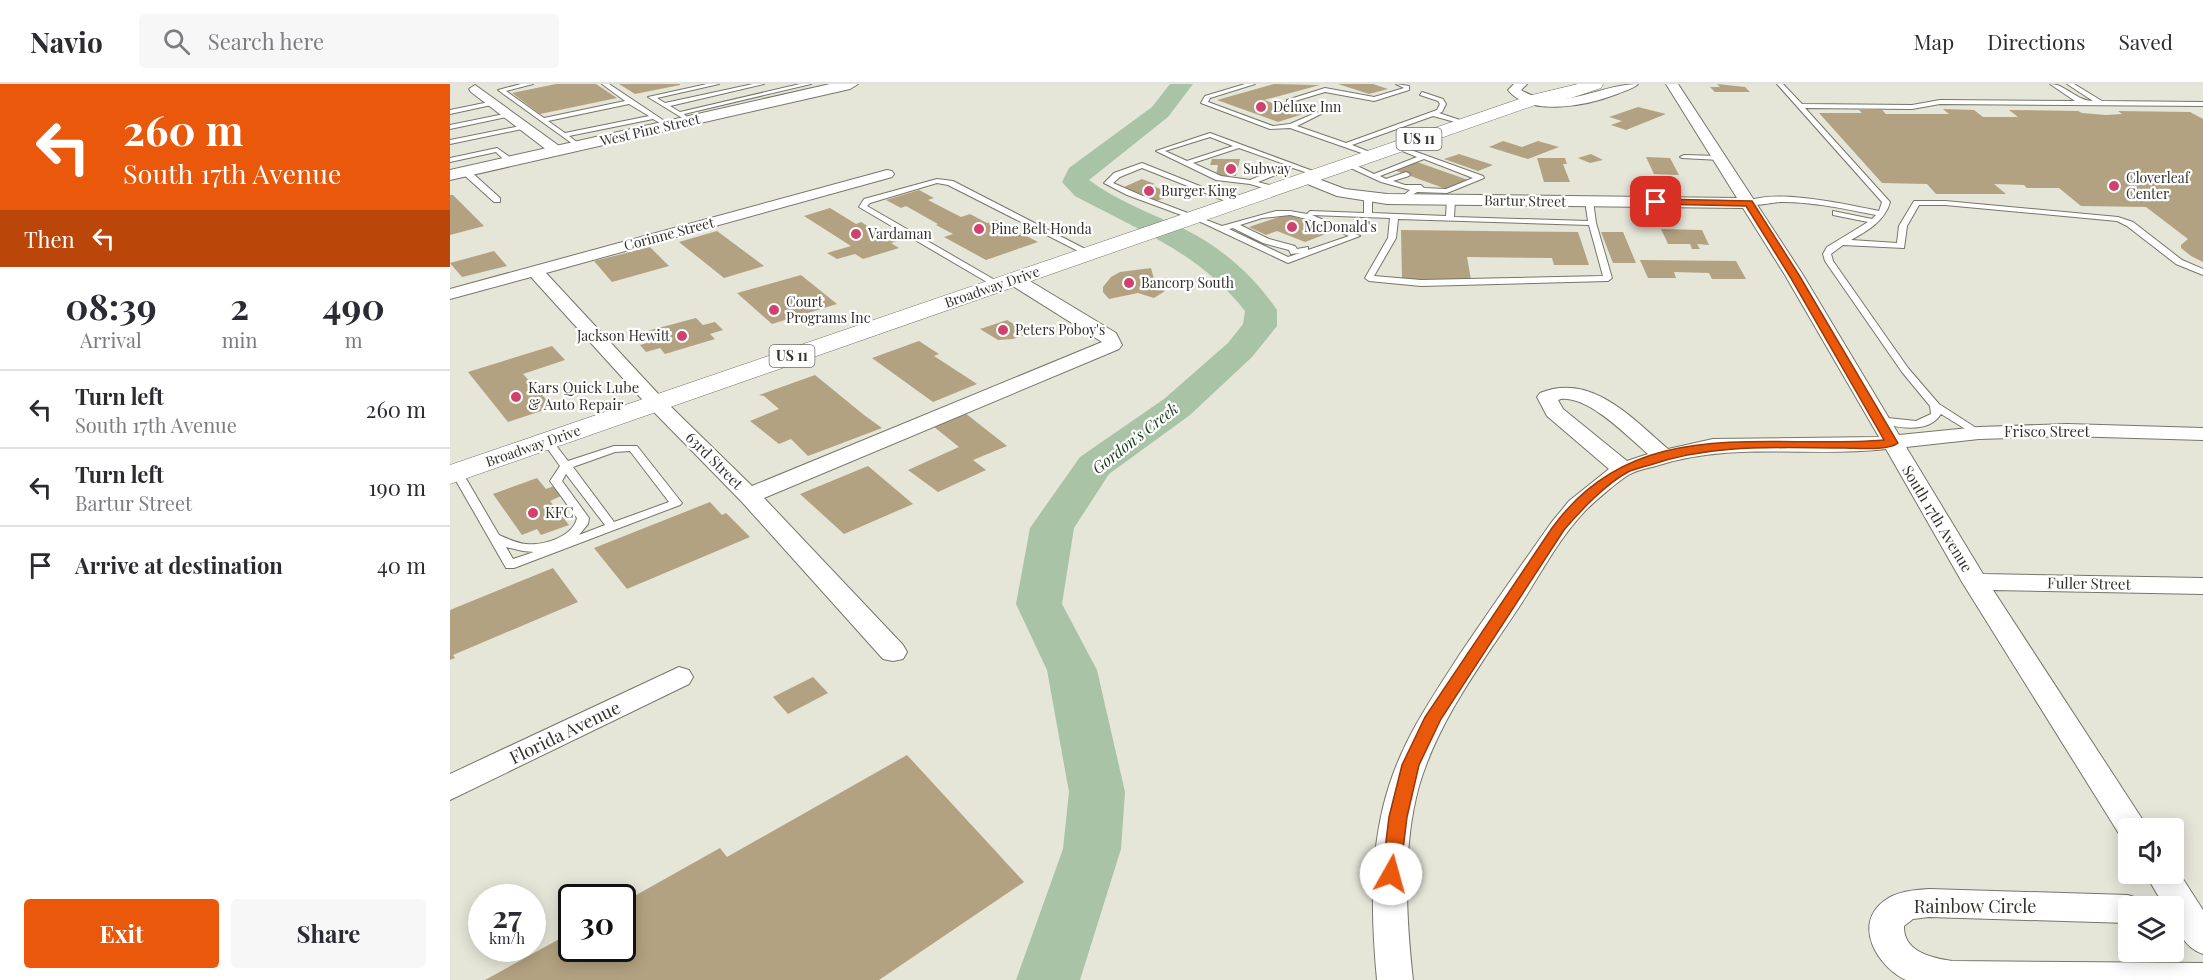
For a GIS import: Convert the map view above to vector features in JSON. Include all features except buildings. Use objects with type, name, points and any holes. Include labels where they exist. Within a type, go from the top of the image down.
[{"type":"main road","name":"Broadway Drive","points":[[1534,100],[1549,90],[1567,84]]},
{"type":"main road","name":"Broadway Drive","points":[[453,474],[1274,189],[1346,155],[1373,155],[1534,100],[1565,94],[1595,84]]},
{"type":"street","name":"West Pine Street","points":[[458,174],[579,146],[673,120],[846,84]]},
{"type":"street","points":[[1521,84],[1514,90],[1518,95],[1534,100],[1575,104],[1632,84]]},
{"type":"street","name":"South 17th Avenue","points":[[1672,84],[1794,275],[1975,582],[2126,818]]},
{"type":"street","points":[[475,89],[557,151]]},
{"type":"street","name":"Bartur Street","points":[[1305,173],[1342,193],[1368,198],[1406,192],[1451,200],[1589,201],[1654,198],[1708,199],[1749,203]]},
{"type":"street","name":"Corinne Street","points":[[450,294],[887,174]]},
{"type":"street","name":"63rd Street","points":[[535,271],[656,403],[749,496],[893,652]]},
{"type":"street","points":[[749,496],[1112,345],[1109,337],[1005,282]]},
{"type":"street","points":[[1395,980],[1390,937],[1391,874],[1398,817],[1411,765],[1433,717],[1559,528],[1577,506],[1623,469],[1554,412],[1547,397],[1557,393],[1574,393],[1595,402],[1664,456]]},
{"type":"street","name":"Frisco Street","points":[[1623,469],[1664,456],[1713,446],[1866,445],[1885,431],[2067,430],[2203,434]]},
{"type":"street","name":"Fuller Street","points":[[1975,582],[2203,586]]},
{"type":"street","name":"Florida Avenue","points":[[450,788],[679,677]]},
{"type":"street","points":[[2169,884],[2203,939]]},
{"type":"street","name":"Rainbow Circle","points":[[2118,909],[1929,903],[1907,906],[1893,914],[1885,924],[1886,939],[1895,953],[1907,963],[1934,975],[2203,979]]},
{"type":"lane","points":[[530,84],[501,90],[579,146]]},
{"type":"lane","points":[[605,84],[630,102],[673,120]]},
{"type":"lane","points":[[673,120],[664,105],[651,97],[716,84]]},
{"type":"lane","points":[[664,105],[761,84]]},
{"type":"lane","points":[[564,135],[673,120],[808,84]]},
{"type":"lane","points":[[1252,84],[1213,95],[1204,103],[1272,128],[1291,126],[1318,114],[1289,101],[1325,90],[1374,99],[1407,89],[1399,84]]},
{"type":"lane","points":[[1780,84],[1886,202],[1885,208],[1877,218],[1828,252],[1829,261],[1905,370],[1935,406],[1979,432]]},
{"type":"lane","points":[[2053,84],[2082,103]]},
{"type":"lane","points":[[2070,84],[2102,103]]},
{"type":"lane","points":[[1346,155],[1434,114],[1443,104],[1441,100],[1422,94]]},
{"type":"lane","points":[[543,120],[630,102]]},
{"type":"lane","points":[[1799,106],[1908,107],[1936,102],[2203,104]]},
{"type":"lane","points":[[450,112],[494,103]]},
{"type":"lane","points":[[1434,114],[1466,123]]},
{"type":"lane","points":[[450,127],[509,115]]},
{"type":"lane","points":[[1291,126],[1346,155],[1375,176],[1406,192],[1448,191],[1480,178],[1396,147]]},
{"type":"lane","points":[[450,142],[525,127]]},
{"type":"lane","points":[[1274,189],[1251,182],[1219,178],[1159,151],[1210,135],[1305,173]]},
{"type":"lane","points":[[1187,164],[1238,146]]},
{"type":"lane","points":[[450,160],[497,150],[512,162]]},
{"type":"lane","points":[[1375,176],[1424,157]]},
{"type":"lane","points":[[1684,157],[1720,158]]},
{"type":"lane","points":[[1427,166],[1437,162]]},
{"type":"lane","points":[[1236,202],[1142,165],[1117,175],[1108,183],[1186,219],[1221,229],[1288,260],[1356,236],[1297,213]]},
{"type":"lane","points":[[1440,170],[1450,167]]},
{"type":"lane","points":[[1454,175],[1464,172]]},
{"type":"lane","points":[[1251,182],[1305,173]]},
{"type":"lane","points":[[458,174],[497,200]]},
{"type":"lane","points":[[1387,181],[1406,174]]},
{"type":"lane","points":[[1406,192],[1418,178]]},
{"type":"lane","points":[[1005,282],[863,207],[864,204],[867,201],[937,181],[951,183],[1089,253]]},
{"type":"lane","points":[[1406,192],[1432,184]]},
{"type":"lane","points":[[1368,198],[1368,215]]},
{"type":"lane","points":[[1450,219],[1451,200]]},
{"type":"lane","points":[[1516,201],[1524,222]]},
{"type":"lane","points":[[1394,216],[1392,238],[1369,278],[1421,283],[1608,278],[1592,223],[1589,201]]},
{"type":"lane","points":[[1749,203],[1877,218]]},
{"type":"lane","points":[[1840,242],[1901,246],[1903,226],[1917,204],[1956,204],[2118,219],[2130,224],[2179,262],[2203,272]]},
{"type":"lane","points":[[1221,229],[1268,213],[1592,223]]},
{"type":"lane","points":[[1233,225],[1283,252],[1302,251],[1337,235],[1334,231],[1297,213]]},
{"type":"lane","points":[[1885,431],[1931,420],[1936,415],[1935,406]]},
{"type":"lane","points":[[547,441],[612,527]]},
{"type":"lane","points":[[453,474],[510,565],[676,502],[633,448],[614,449],[566,466],[556,481],[583,518],[583,524],[577,533],[532,548],[518,547],[495,538]]},
{"type":"waterway","name":"Gordon's Creek","points":[[1048,980],[1092,849],[1097,792],[1072,670],[1039,604],[1052,528],[1094,466],[1177,407],[1240,350],[1260,326],[1261,310],[1238,281],[1198,250],[1175,236],[1138,219],[1085,190],[1075,182],[1078,174],[1160,112],[1182,84]]},
{"type":"place","name":"Deluxe Inn","points":[[1261,107]]},
{"type":"place","name":"Subway","points":[[1231,169]]},
{"type":"place","name":"Cloverleaf Center","points":[[2114,186]]},
{"type":"place","name":"Burger King","points":[[1149,191]]},
{"type":"place","name":"McDonald's","points":[[1292,227]]},
{"type":"place","name":"Pine Belt Honda","points":[[979,229]]},
{"type":"place","name":"Vardaman","points":[[856,234]]},
{"type":"place","name":"Bancorp South","points":[[1129,283]]},
{"type":"place","name":"Court Programs Inc","points":[[774,310]]},
{"type":"place","name":"Peters Poboy's","points":[[1003,330]]},
{"type":"place","name":"Jackson Hewitt","points":[[682,336]]},
{"type":"place","name":"Kars Quick Lube & Auto Repair","points":[[516,397]]},
{"type":"place","name":"KFC","points":[[533,513]]},
{"type":"route","points":[[1391,874],[1398,817],[1411,765],[1433,717],[1559,528],[1577,506],[1623,469],[1664,456],[1713,446],[1892,443],[1794,275],[1749,203],[1656,202]]}]
